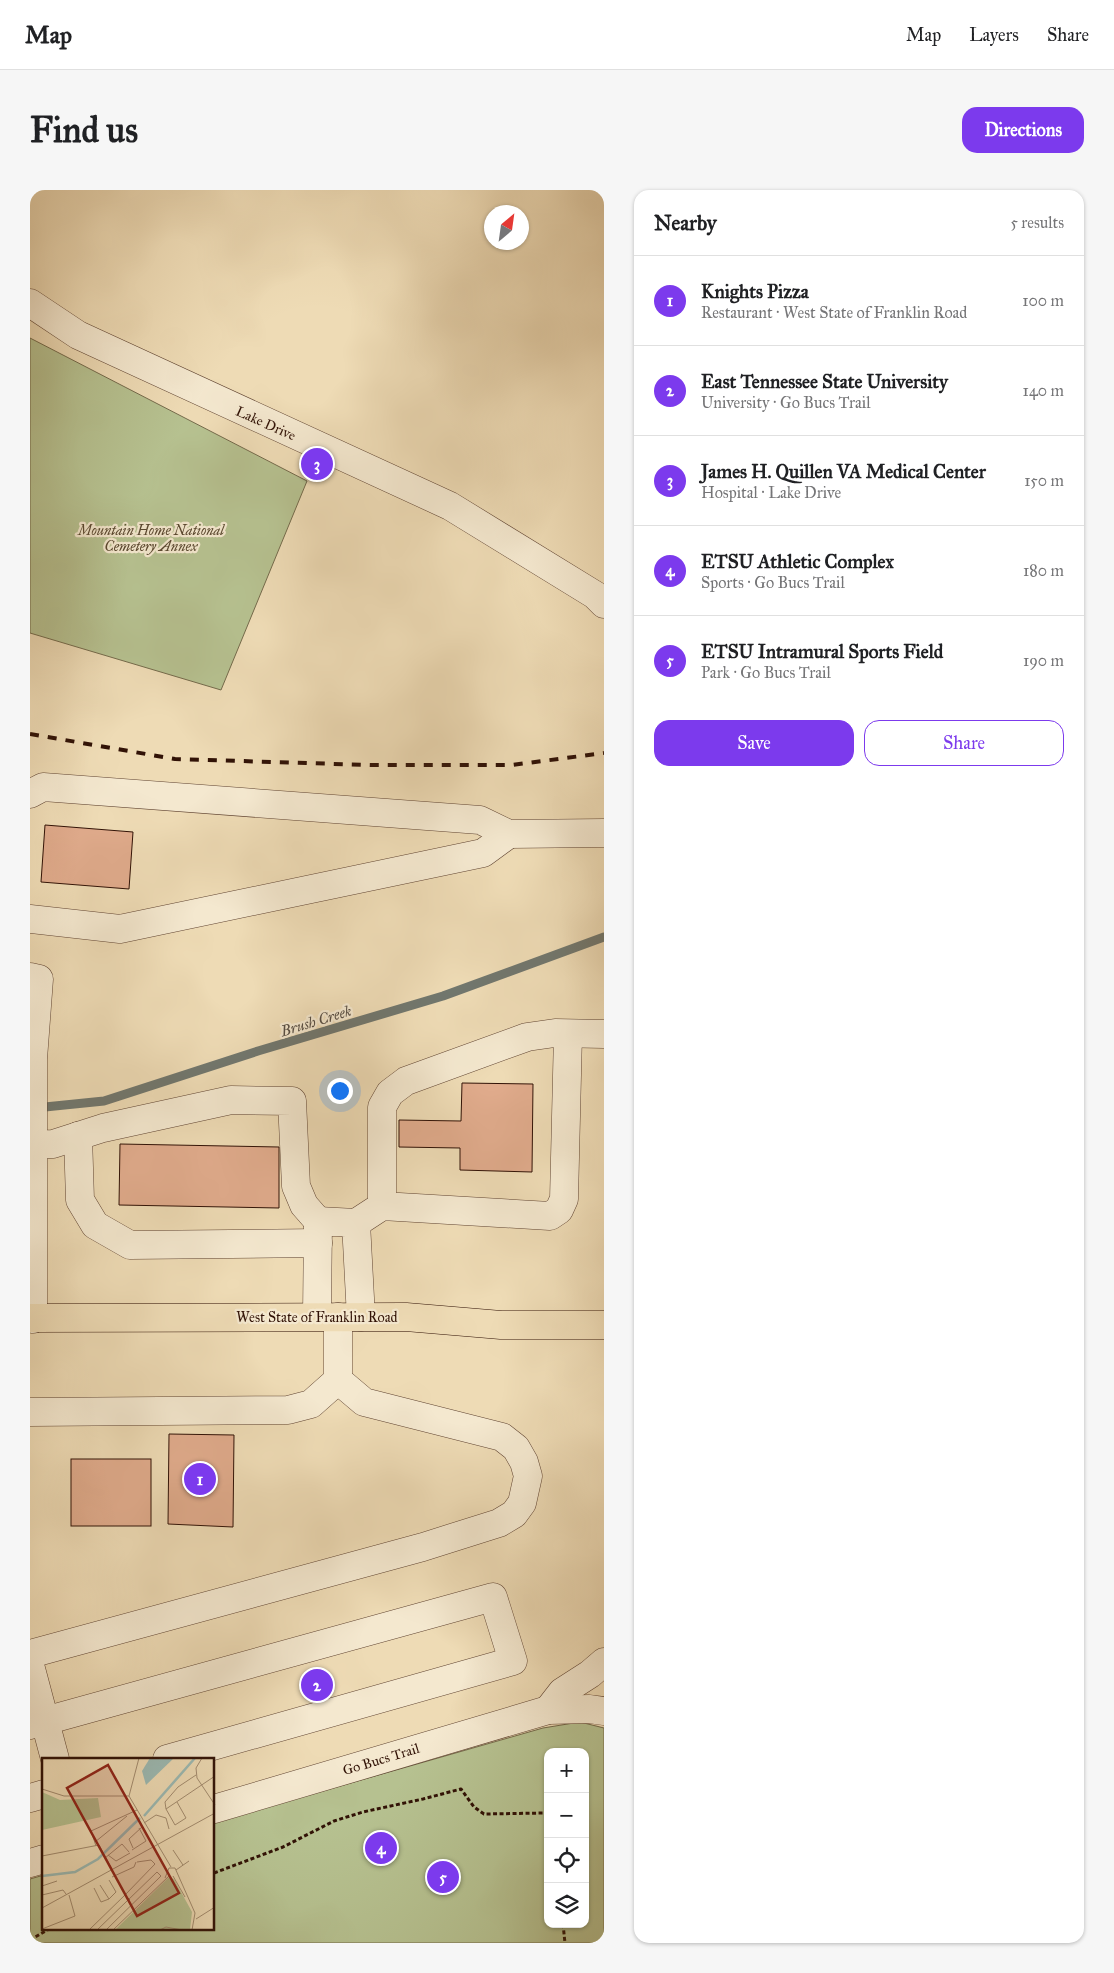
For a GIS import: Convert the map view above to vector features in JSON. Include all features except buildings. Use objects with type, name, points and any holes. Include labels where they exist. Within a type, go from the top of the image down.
[{"type":"highway","name":"West State of Franklin Road","points":[[31,1318],[406,1317],[501,1325],[604,1325]]},
{"type":"street","name":"Lake Drive","points":[[30,303],[78,335],[450,506],[595,595],[604,604]]},
{"type":"street","points":[[30,794],[43,787],[480,820],[509,834],[604,834]]},
{"type":"street","points":[[30,919],[120,929],[484,853],[509,834]]},
{"type":"street","points":[[31,1318],[35,978]]},
{"type":"street","points":[[78,1136],[80,1200],[95,1225],[130,1245],[318,1232],[356,1223],[382,1206],[550,1216],[559,1210],[564,1199],[568,1034]]},
{"type":"street","points":[[382,1206],[382,1107],[390,1093],[406,1081],[527,1037],[604,1034]]},
{"type":"street","points":[[32,1134],[52,1144],[103,1128],[231,1100],[292,1101],[296,1186],[318,1232],[339,1317]]},
{"type":"street","points":[[30,1412],[288,1410],[311,1404],[338,1380],[339,1317],[356,1223]]},
{"type":"street","points":[[30,1654],[423,1547],[499,1523],[514,1514],[522,1503],[528,1476],[524,1462],[516,1448],[502,1437],[364,1402],[338,1380]]},
{"type":"street","points":[[38,1723],[493,1598],[513,1661],[171,1758]]},
{"type":"street","points":[[548,1710],[562,1692],[590,1674],[604,1662]]},
{"type":"street","points":[[30,1665],[38,1723],[55,1758]]},
{"type":"street","points":[[604,1672],[604,1692]]},
{"type":"street","name":"Go Bucs Trail","points":[[215,1809],[548,1710],[589,1709],[604,1712]]},
{"type":"path","points":[[215,1873],[283,1848],[334,1821],[362,1812],[422,1799],[461,1788],[474,1807],[484,1814],[544,1813]]},
{"type":"path","points":[[563,1928],[565,1943]]},
{"type":"path","points":[[30,1940],[47,1930]]},
{"type":"green space","name":"Mountain Home National Cemetery Annex","points":[[30,338],[307,481],[221,690],[30,633]]},
{"type":"green space","points":[[580,1722],[604,1728],[604,1943],[30,1943],[30,1879],[42,1876],[42,1930],[215,1930],[215,1822],[543,1728]]},
{"type":"waterway","name":"Brush Creek","points":[[35,1108],[104,1101],[258,1051],[443,996],[604,937]]},
{"type":"railway","points":[[30,734],[175,759],[370,765],[512,765],[604,753]]},
{"type":"place","name":"James H. Quillen VA Medical Center","points":[[317,464]]},
{"type":"place","name":"Knights Pizza","points":[[200,1479]]},
{"type":"place","name":"East Tennessee State University","points":[[317,1685]]},
{"type":"place","name":"ETSU Athletic Complex","points":[[381,1848]]},
{"type":"place","name":"ETSU Intramural Sports Field","points":[[443,1877]]}]
